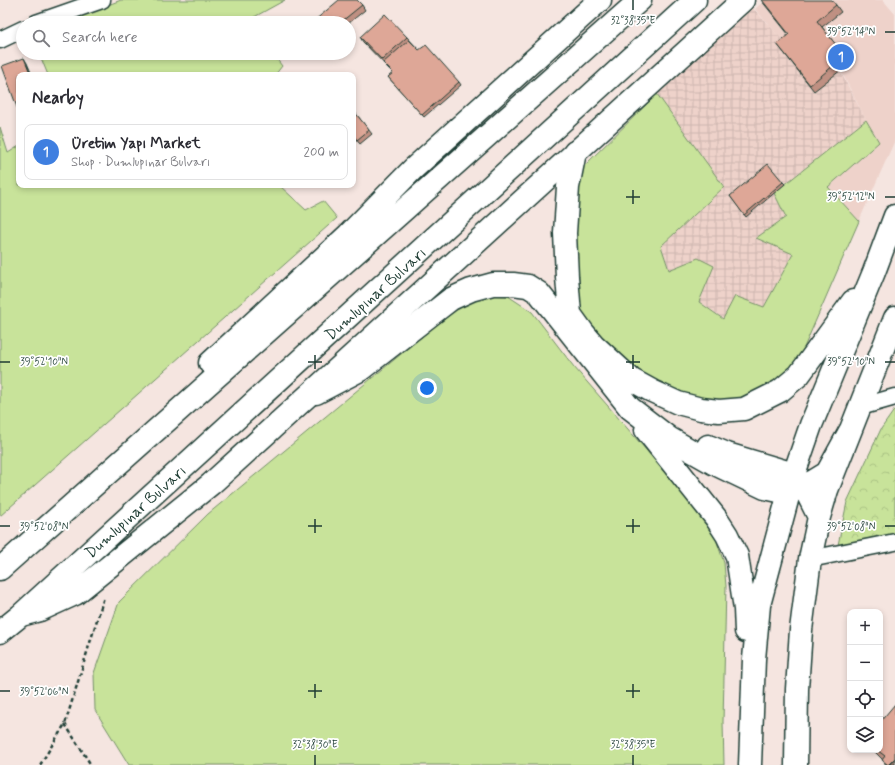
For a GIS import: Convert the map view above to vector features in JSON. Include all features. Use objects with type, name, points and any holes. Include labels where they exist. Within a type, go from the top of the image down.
[{"type":"main road","points":[[0,568],[81,480],[348,235],[413,169],[600,0]]},
{"type":"main road","points":[[0,568],[640,0]]},
{"type":"main road","name":"Dumlupınar Bulvarı","points":[[0,632],[21,616],[695,0]]},
{"type":"main road","points":[[21,616],[46,608],[75,594],[211,484],[743,0]]},
{"type":"main road","points":[[575,152],[568,187],[565,233],[570,314],[639,402],[680,434],[796,485],[819,517]]},
{"type":"main road","points":[[750,765],[754,659],[758,605],[796,485],[811,425],[874,272],[895,216]]},
{"type":"main road","points":[[589,339],[632,380],[678,403],[719,411],[744,409],[780,391],[798,375],[874,272]]},
{"type":"main road","points":[[308,397],[360,370],[451,298],[471,290],[493,284],[528,286],[539,294],[716,518],[727,535],[737,556],[745,609],[752,711]]},
{"type":"main road","points":[[796,765],[798,657],[810,559],[819,517],[827,490],[895,318]]},
{"type":"main road","points":[[630,408],[669,438],[713,463],[765,488],[796,485],[827,473],[850,432]]},
{"type":"street","points":[[56,16],[102,0]]},
{"type":"street","points":[[0,40],[16,32]]},
{"type":"street","points":[[860,407],[895,397]]},
{"type":"street","points":[[810,559],[895,542]]},
{"type":"path","points":[[40,765],[65,724],[104,596]]},
{"type":"path","points":[[65,724],[91,765]]},
{"type":"shaded area","points":[[765,0],[883,0],[895,14],[895,140],[859,221],[828,187],[879,142],[841,71],[814,91],[782,50],[787,46],[755,9]]},
{"type":"shaded area","points":[[752,7],[788,46],[840,71],[866,120],[785,184],[769,167],[746,217],[774,193],[786,217],[757,238],[793,254],[764,307],[724,319],[699,302],[698,259],[669,270],[661,246],[724,187],[657,94]]},
{"type":"green space","points":[[121,0],[285,0],[256,16],[79,16]]},
{"type":"green space","points":[[42,60],[277,60],[282,66],[277,72],[47,72]]},
{"type":"green space","points":[[657,94],[724,187],[661,246],[669,270],[698,258],[714,266],[699,302],[723,319],[735,296],[764,307],[793,254],[756,238],[786,217],[774,193],[866,120],[879,142],[828,187],[859,221],[796,366],[776,384],[729,406],[649,383],[579,316],[574,232],[581,169]]},
{"type":"green space","points":[[0,127],[8,153],[16,148],[16,188],[282,188],[306,210],[323,201],[337,218],[0,516]]},
{"type":"green space","points":[[489,295],[508,296],[532,312],[574,367],[647,451],[693,507],[716,539],[724,563],[726,586],[723,722],[724,765],[129,765],[95,710],[94,673],[119,602],[208,514],[436,325],[471,300]]},
{"type":"green space","points":[[895,409],[895,533],[838,545],[847,502],[881,429]]},
{"type":"building","points":[[339,0],[357,0],[362,5],[348,16],[320,16]]},
{"type":"building","points":[[762,0],[832,0],[836,5],[817,21],[845,56],[810,85],[777,44],[789,34]]},
{"type":"building","points":[[385,14],[407,37],[382,60],[360,37]]},
{"type":"building","points":[[409,40],[419,50],[426,45],[459,82],[422,115],[388,77],[393,73],[383,63]]},
{"type":"building","points":[[18,60],[25,60],[30,72],[16,72],[16,104],[2,66]]},
{"type":"building","points":[[356,114],[369,130],[357,140],[356,139]]},
{"type":"building","points":[[768,164],[783,182],[744,215],[730,196]]},
{"type":"building","points":[[895,704],[895,758],[888,765],[882,760],[885,756],[881,753],[883,753],[883,718]]},
{"type":"place","name":"Üretim Yapı Market","points":[[841,57]]}]
